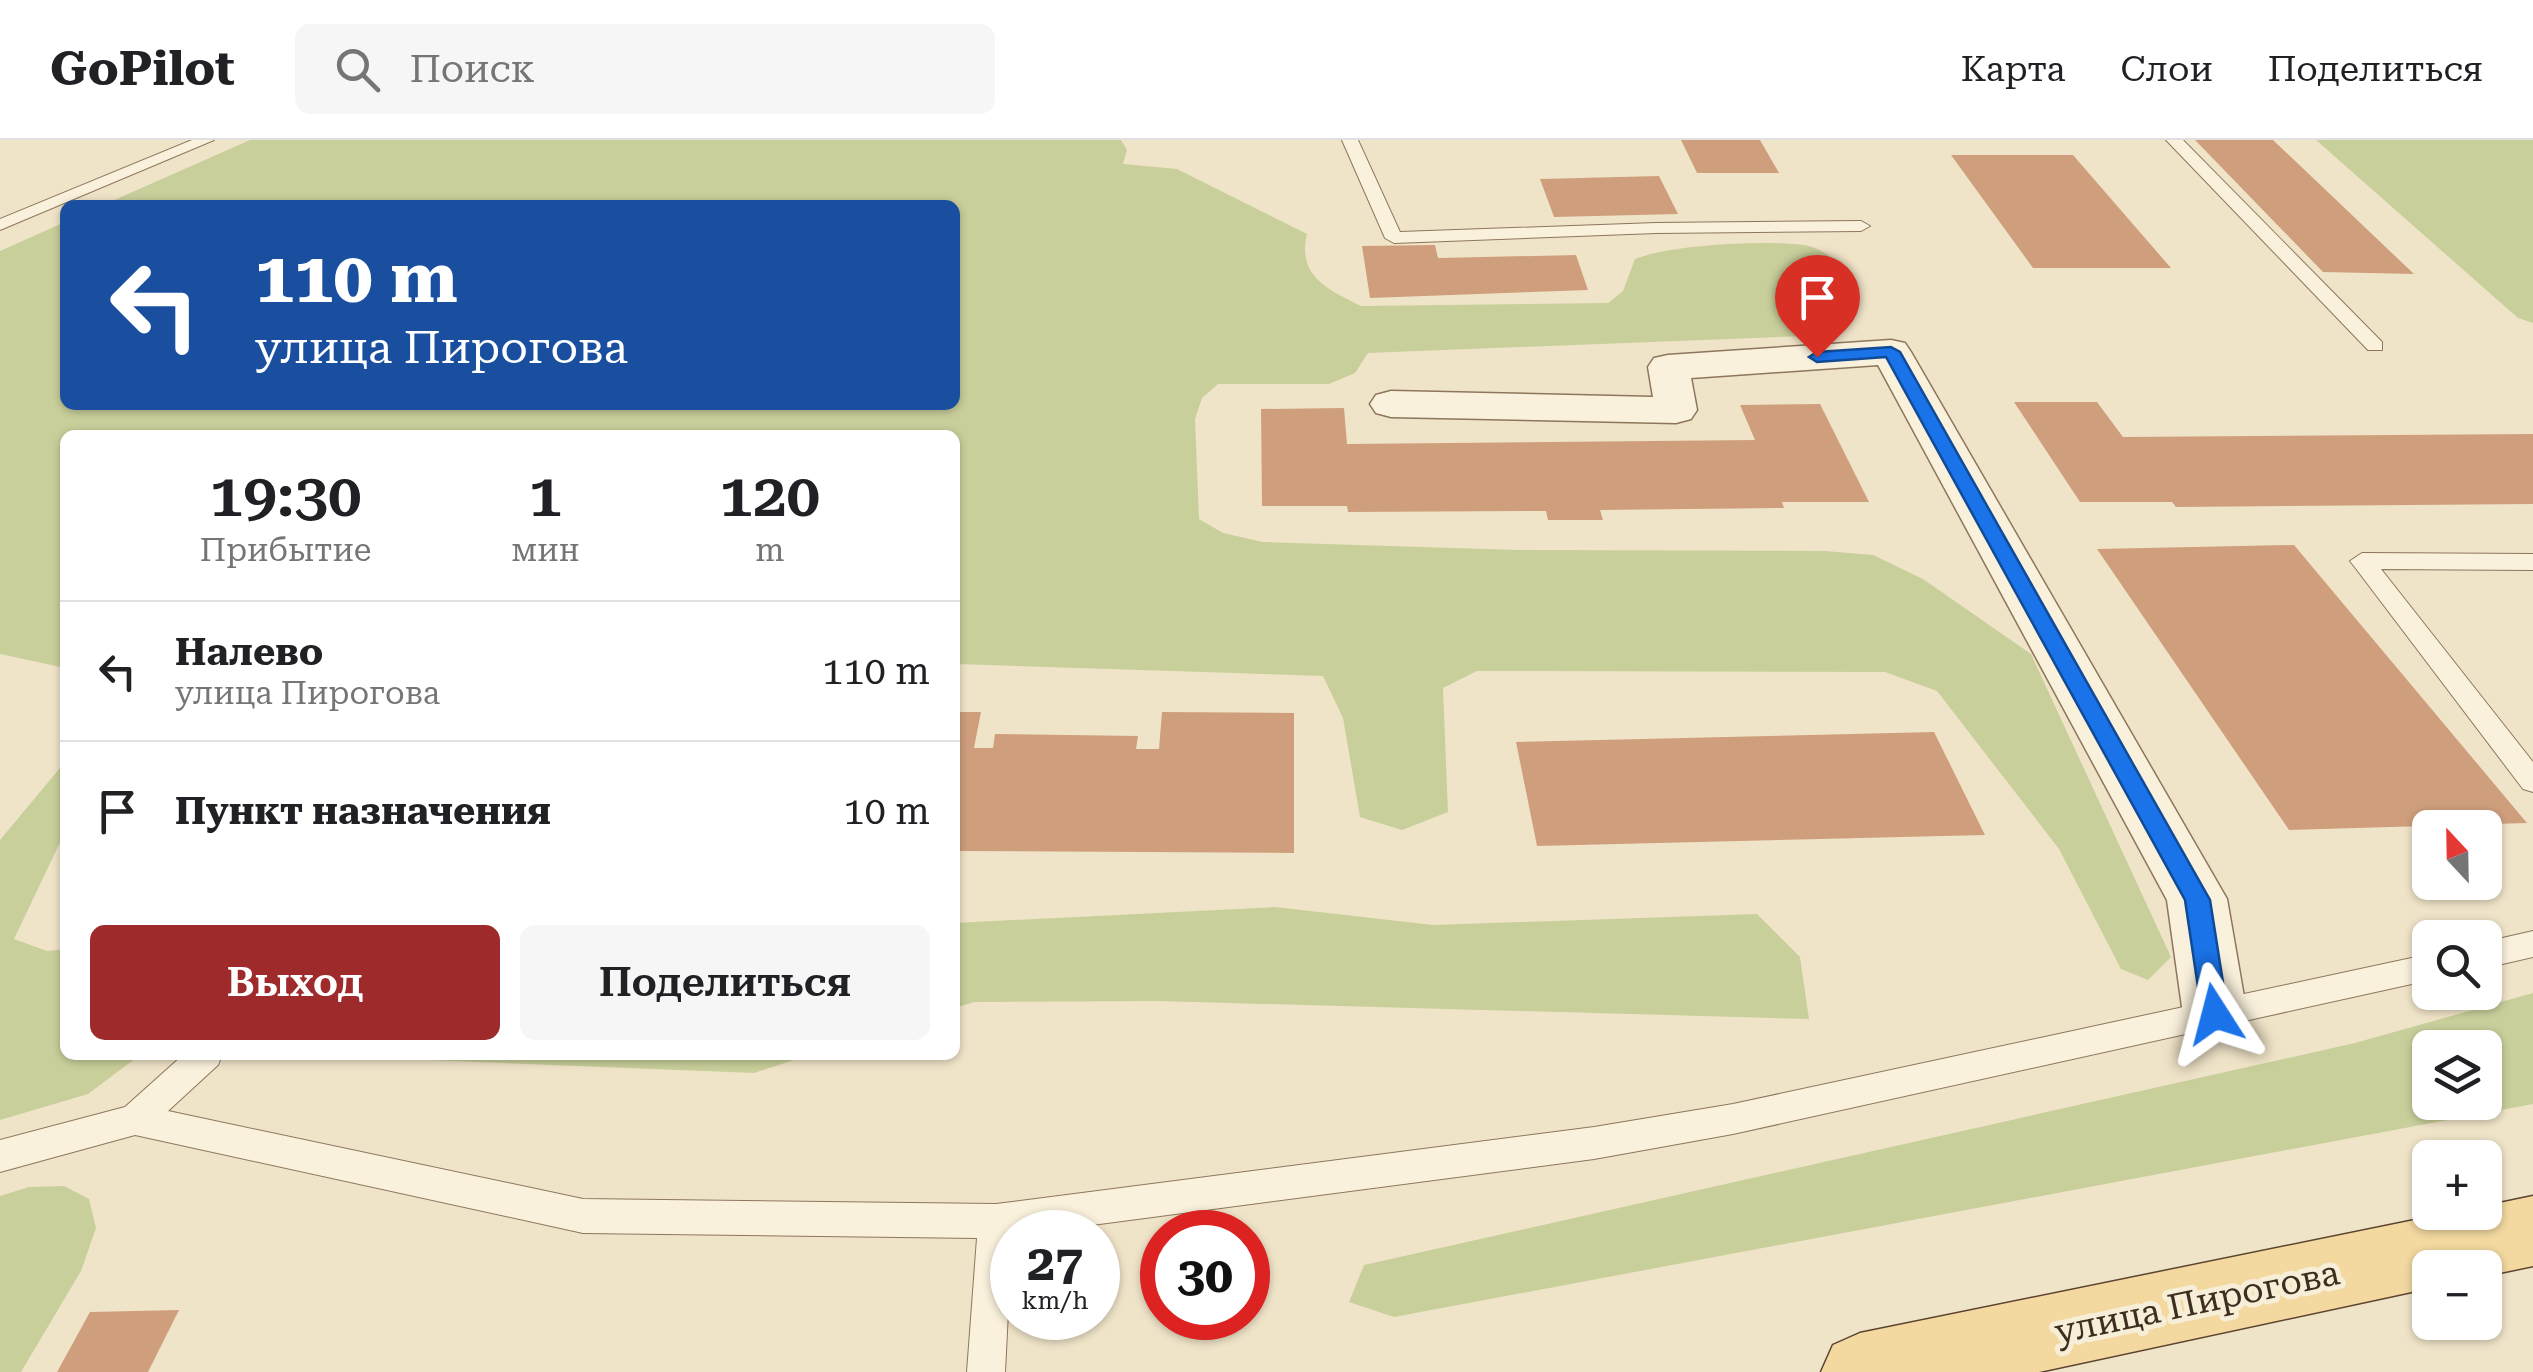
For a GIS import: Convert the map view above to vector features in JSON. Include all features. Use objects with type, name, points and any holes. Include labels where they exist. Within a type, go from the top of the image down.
[{"type":"main road","name":"улица Пирогова","points":[[1860,1372],[2533,1231]]},
{"type":"street","points":[[1391,404],[1676,410],[1668,368],[1891,352],[2197,900],[2215,1014]]},
{"type":"lane","points":[[62,200],[206,140]]},
{"type":"lane","points":[[1350,140],[1394,238],[1656,228],[1861,226]]},
{"type":"lane","points":[[2174,140],[2374,346]]},
{"type":"lane","points":[[0,226],[60,201]]},
{"type":"lane","points":[[2533,562],[2362,561],[2533,782]]},
{"type":"lane","points":[[2502,950],[2533,944]]},
{"type":"lane","points":[[1081,1210],[1594,1144],[1733,1120],[2412,971]]},
{"type":"lane","points":[[135,1120],[201,1060]]},
{"type":"lane","points":[[0,1156],[135,1120],[583,1216],[990,1221]]},
{"type":"lane","points":[[986,1372],[990,1312]]},
{"type":"green space","points":[[250,140],[1121,140],[1127,150],[1123,164],[1177,169],[1307,234],[1306,261],[1317,279],[1361,306],[1608,303],[1623,291],[1635,259],[1651,254],[1742,244],[1814,248],[1835,260],[1846,281],[1851,322],[1832,335],[1368,353],[1355,373],[1329,384],[1218,384],[1202,398],[1195,419],[1199,519],[1223,533],[1263,542],[1873,555],[1923,579],[2031,654],[2171,957],[2148,980],[2121,969],[2059,849],[1937,691],[1885,672],[1477,671],[1443,688],[1448,812],[1402,830],[1360,817],[1343,718],[1323,676],[960,664],[960,430],[60,430],[60,667],[0,654],[0,251],[60,224],[60,410],[960,410],[960,200],[114,200]]},
{"type":"green space","points":[[2316,140],[2533,140],[2533,323],[2518,318]]},
{"type":"green space","points":[[60,768],[60,842],[14,939],[47,951],[60,950],[60,1060],[133,1060],[88,1094],[0,1120],[0,840]]},
{"type":"green space","points":[[1275,907],[1433,925],[1757,914],[1800,957],[1809,1019],[1159,1001],[974,1002],[960,1006],[960,923]]},
{"type":"green space","points":[[2533,993],[2533,1104],[2502,1110],[2502,1030],[2412,1030],[2412,1120],[2447,1120],[1394,1317],[1349,1302],[1364,1265],[2355,1043],[2472,1010],[2502,1010],[2502,1002]]},
{"type":"green space","points":[[429,1060],[794,1060],[754,1073]]},
{"type":"green space","points":[[64,1186],[89,1199],[96,1228],[81,1271],[21,1372],[0,1372],[0,1196],[29,1187]]},
{"type":"building","points":[[1681,140],[1760,140],[1779,173],[1697,173]]},
{"type":"building","points":[[2195,140],[2273,140],[2414,274],[2323,272]]},
{"type":"building","points":[[1951,155],[2073,155],[2171,268],[2033,268]]},
{"type":"building","points":[[1659,176],[1678,214],[1554,217],[1540,179]]},
{"type":"building","points":[[1435,245],[1438,258],[1576,255],[1588,290],[1370,298],[1362,246]]},
{"type":"building","points":[[2014,402],[2097,402],[2123,437],[2533,434],[2533,504],[2176,507],[2172,502],[2080,502]]},
{"type":"building","points":[[1820,404],[1869,502],[1782,502],[1784,508],[1600,510],[1603,520],[1548,520],[1546,511],[1348,512],[1347,506],[1262,506],[1261,409],[1344,408],[1347,444],[1755,440],[1740,405]]},
{"type":"building","points":[[2294,545],[2527,823],[2502,824],[2502,810],[2412,810],[2412,826],[2289,830],[2097,549]]},
{"type":"building","points":[[960,712],[981,712],[974,748],[993,748],[995,734],[1138,736],[1136,749],[1159,749],[1162,712],[1294,713],[1294,853],[960,851]]},
{"type":"building","points":[[1934,732],[1985,835],[1537,846],[1516,742]]},
{"type":"building","points":[[179,1310],[148,1372],[57,1372],[90,1312]]},
{"type":"route","points":[[1817,357],[1891,352],[2197,900],[2215,1014]]}]
